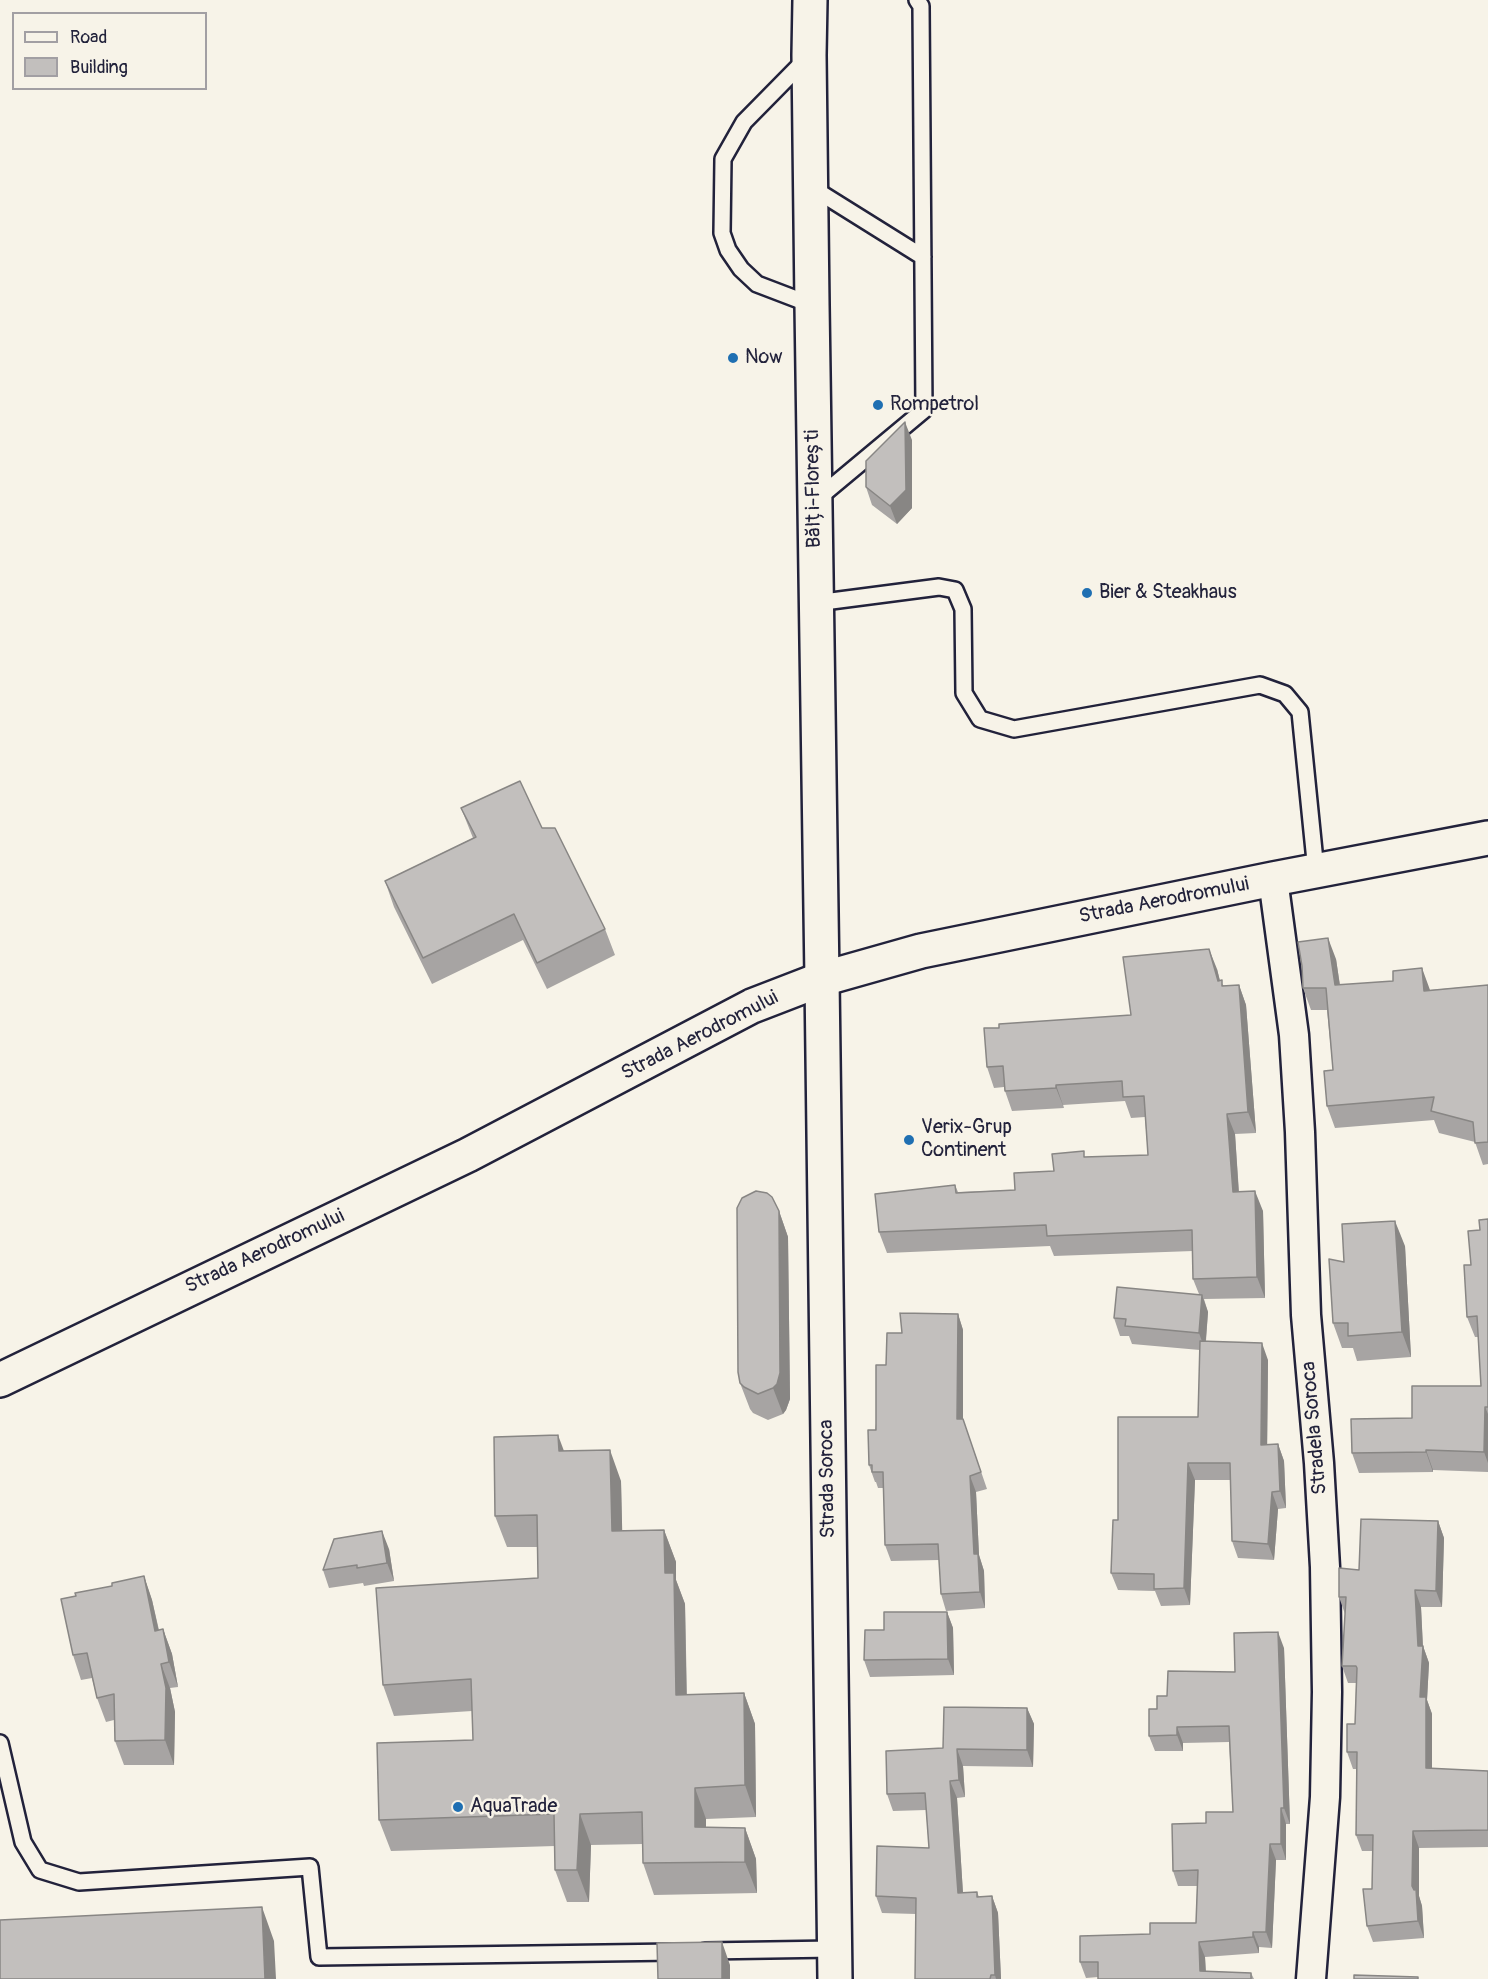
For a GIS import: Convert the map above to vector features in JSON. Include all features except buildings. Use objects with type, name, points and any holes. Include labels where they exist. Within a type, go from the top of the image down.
[{"type":"main road","name":"Bălți-Florești","points":[[810,0],[814,501],[822,979]]},
{"type":"main road","name":"Strada Aerodromului","points":[[0,1380],[468,1155],[752,1006],[822,979],[921,951],[1273,879],[1488,838]]},
{"type":"main road","name":"Strada Soroca","points":[[822,979],[834,1964]]},
{"type":"street","name":"Stradela Sorocа","points":[[1273,879],[1294,1035],[1301,1143],[1306,1315],[1319,1463],[1325,1567],[1327,1692],[1325,1797],[1311,1979]]},
{"type":"lane","points":[[814,501],[924,410],[921,6],[917,0]]},
{"type":"lane","points":[[809,56],[744,122],[723,159],[722,233],[728,250],[735,260],[758,284],[812,305]]},
{"type":"lane","points":[[811,187],[923,257]]},
{"type":"lane","points":[[816,603],[939,587],[956,590],[963,609],[964,693],[980,719],[1014,729],[1260,685],[1285,694],[1300,712],[1316,871]]},
{"type":"lane","points":[[0,1743],[23,1842],[40,1870],[79,1882],[310,1867],[319,1957],[834,1964]]},
{"type":"place","name":"Now","points":[[733,358]]},
{"type":"place","name":"Rompetrol","points":[[878,405]]},
{"type":"place","name":"Bier & Steakhaus","points":[[1087,593]]},
{"type":"place","name":"Verix-Grup Continent","points":[[909,1140]]},
{"type":"place","name":"AquaTrade","points":[[458,1807]]}]
